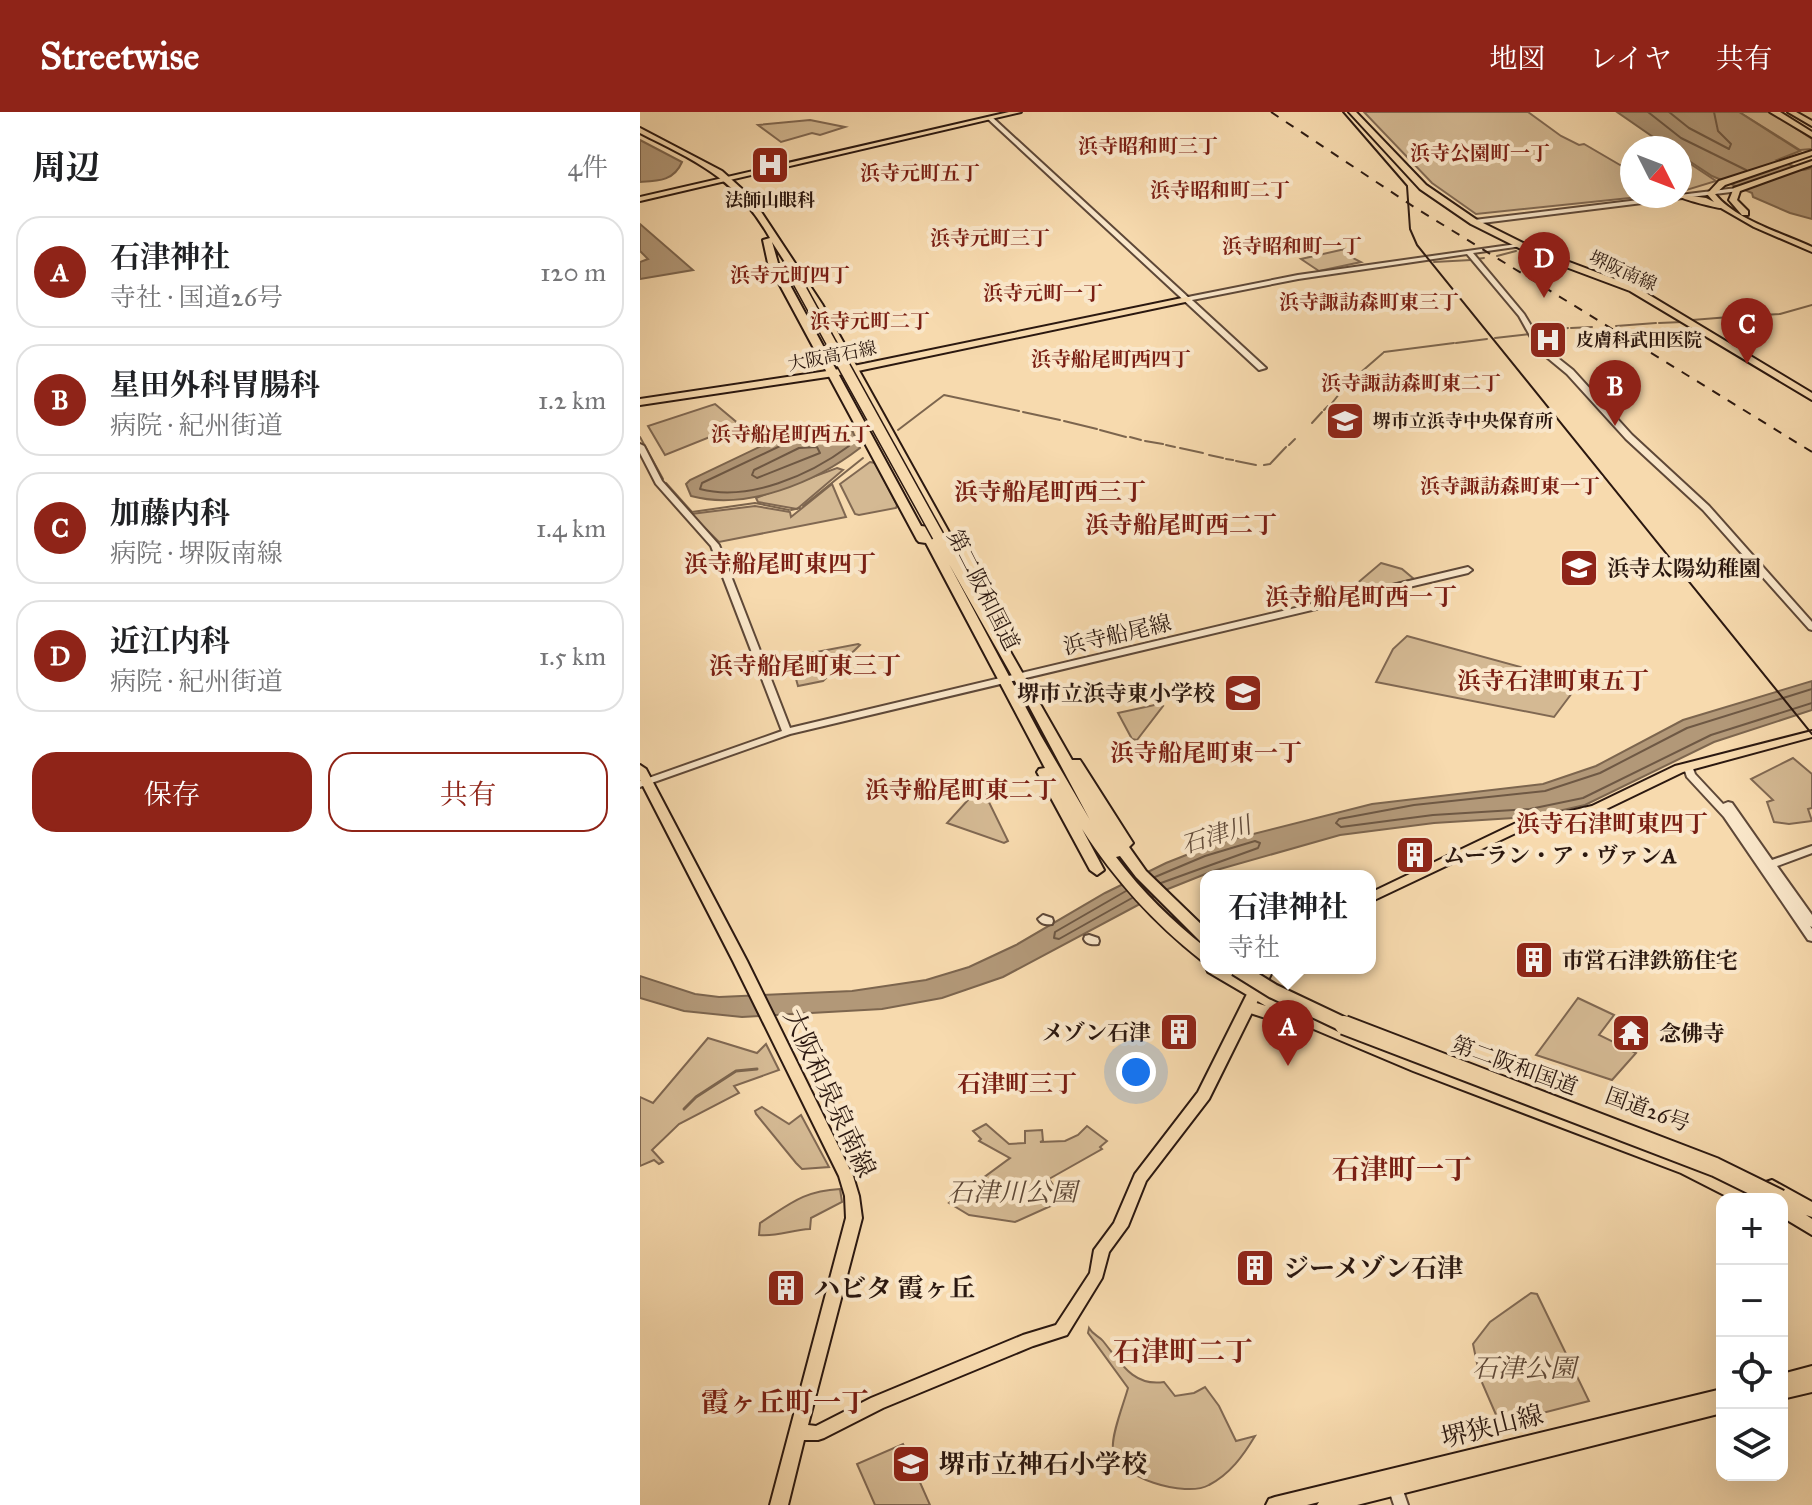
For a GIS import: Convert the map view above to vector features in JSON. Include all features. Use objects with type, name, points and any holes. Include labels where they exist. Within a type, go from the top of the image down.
[{"type":"highway","points":[[1777,112],[1812,130]]},
{"type":"highway","points":[[1789,112],[1812,130]]},
{"type":"highway","name":"第二阪和国道","points":[[640,130],[725,179],[770,237],[1003,679],[1082,795],[1102,842],[1153,912],[1200,951]]},
{"type":"highway","name":"第二阪和国道","points":[[640,136],[725,179]]},
{"type":"highway","points":[[770,237],[792,260],[946,534],[952,560]]},
{"type":"highway","points":[[770,237],[773,263],[923,541],[936,555]]},
{"type":"highway","name":"第二阪和国道","points":[[786,267],[1019,676],[1054,756],[1062,794],[1152,899],[1200,941]]},
{"type":"highway","points":[[1097,870],[1044,771],[1054,756],[1075,763],[1124,841],[1138,854]]},
{"type":"highway","points":[[1102,842],[1200,932]]},
{"type":"highway","points":[[1102,842],[1141,911],[1200,958]]},
{"type":"highway","name":"国道26号","points":[[1226,974],[1361,1030],[1719,1161],[1812,1210]]},
{"type":"highway","name":"第二阪和国道","points":[[1234,974],[1340,1030],[1668,1156],[1751,1193]]},
{"type":"highway","name":"第二阪和国道","points":[[1246,974],[1335,1022],[1700,1161],[1768,1193]]},
{"type":"highway","name":"国道26号","points":[[1258,988],[1340,1035],[1687,1168],[1736,1193]]},
{"type":"highway","name":"第二阪和国道","points":[[1788,1203],[1812,1217]]},
{"type":"highway","points":[[1788,1212],[1812,1228]]},
{"type":"highway","points":[[1788,1222],[1812,1237]]},
{"type":"main road","points":[[640,199],[1018,112]]},
{"type":"main road","name":"堺阪南線","points":[[1352,112],[1423,187],[1475,220],[1520,244],[1625,286],[1812,390]]},
{"type":"main road","name":"堺阪南線","points":[[1358,112],[1426,185],[1475,220]]},
{"type":"main road","points":[[1755,222],[1717,202],[1711,194],[1719,184],[1812,153]]},
{"type":"main road","points":[[1812,163],[1737,190],[1733,200],[1742,211],[1812,248]]},
{"type":"main road","points":[[1692,198],[1812,248]]},
{"type":"main road","name":"大阪高石線","points":[[640,400],[833,371],[1187,299]]},
{"type":"main road","name":"堺阪南線","points":[[1690,320],[1812,397]]},
{"type":"main road","points":[[1376,895],[1527,824],[1596,809],[1675,771],[1812,734]]},
{"type":"main road","name":"大阪和泉泉南線","points":[[640,769],[644,783],[755,991],[846,1176],[854,1207],[854,1218],[779,1505]]},
{"type":"main road","points":[[798,1432],[818,1433],[877,1403],[1061,1330],[1097,1274],[1102,1250],[1120,1226],[1140,1178],[1204,1095],[1258,988]]},
{"type":"main road","points":[[1788,1379],[1812,1373]]},
{"type":"main road","points":[[1788,1391],[1812,1385]]},
{"type":"main road","name":"堺狭山線","points":[[1275,1505],[1396,1490],[1716,1398]]},
{"type":"main road","name":"堺狭山線","points":[[1326,1505],[1396,1490],[1716,1408]]},
{"type":"street","points":[[990,118],[1262,368]]},
{"type":"street","points":[[1692,193],[1719,184]]},
{"type":"street","points":[[1692,195],[1737,190]]},
{"type":"street","points":[[1475,220],[1620,202]]},
{"type":"street","points":[[1475,220],[1620,203]]},
{"type":"street","points":[[1187,299],[1298,277],[1520,244]]},
{"type":"street","points":[[1469,253],[1522,315],[1546,353],[1570,372],[1629,437],[1706,508],[1812,627]]},
{"type":"street","points":[[640,446],[659,482],[715,545],[787,732]]},
{"type":"street","name":"浜寺船尾線","points":[[644,783],[787,732],[1468,570]]},
{"type":"street","points":[[1689,768],[1690,775],[1728,815],[1812,923]]},
{"type":"street","points":[[1768,865],[1812,849]]},
{"type":"street","points":[[1768,865],[1812,937]]},
{"type":"green space","points":[[1364,112],[1528,112],[1561,136],[1579,145],[1584,144],[1620,165],[1620,199],[1476,214],[1432,183]]},
{"type":"green space","points":[[1739,112],[1771,112],[1812,139],[1812,149],[1800,150]]},
{"type":"green space","points":[[810,120],[845,127],[781,142],[758,125]]},
{"type":"green space","points":[[1692,165],[1716,181],[1692,188]]},
{"type":"green space","points":[[1345,249],[1345,254],[1361,262],[1319,271],[1301,259]]},
{"type":"green space","points":[[715,404],[740,425],[665,455],[648,426]]},
{"type":"green space","points":[[870,462],[875,463],[897,505],[896,508],[859,515],[855,514],[840,484]]},
{"type":"green space","points":[[837,468],[843,470],[797,509],[758,502],[756,498]]},
{"type":"green space","points":[[832,484],[846,517],[719,542],[691,514],[755,506],[790,512],[791,517]]},
{"type":"green space","points":[[1381,563],[1402,569],[1414,579],[1341,597]]},
{"type":"green space","points":[[1407,636],[1572,681],[1572,693],[1554,717],[1376,682],[1393,649]]},
{"type":"green space","points":[[858,644],[823,681],[798,686],[790,657]]},
{"type":"green space","points":[[1159,704],[1163,706],[1137,740],[1132,739],[1118,713]]},
{"type":"green space","points":[[1793,758],[1812,774],[1812,808],[1808,809],[1812,821],[1774,822],[1767,802],[1773,800],[1751,779]]},
{"type":"green space","points":[[977,790],[983,790],[1008,841],[1004,843],[947,823]]},
{"type":"green space","points":[[1578,998],[1614,1015],[1599,1035],[1636,1053],[1612,1080],[1536,1055]]},
{"type":"green space","points":[[708,1038],[757,1053],[766,1044],[779,1070],[734,1086],[739,1093],[679,1124],[652,1150],[663,1162],[659,1164],[654,1160],[640,1166],[640,1097],[653,1103]]},
{"type":"green space","points":[[762,1107],[789,1124],[801,1115],[829,1167],[802,1169],[756,1114],[755,1111]]},
{"type":"green space","name":"石津川公園","points":[[986,1124],[1009,1144],[1025,1143],[1025,1131],[1042,1130],[1043,1141],[1040,1142],[1065,1141],[1087,1126],[1107,1141],[1100,1147],[1102,1149],[1049,1179],[1064,1200],[1015,1222],[969,1215],[949,1203],[1010,1158],[979,1141],[981,1139],[973,1131]]},
{"type":"green space","points":[[840,1189],[842,1202],[811,1218],[810,1229],[759,1235],[760,1223],[789,1204],[816,1192]]},
{"type":"green space","name":"石津公園","points":[[1531,1293],[1537,1294],[1589,1401],[1500,1424],[1480,1378],[1473,1344],[1490,1322]]},
{"type":"green space","points":[[1089,1328],[1136,1377],[1153,1383],[1164,1382],[1175,1396],[1194,1393],[1205,1387],[1219,1406],[1236,1441],[1255,1436],[1230,1470],[1209,1485],[1185,1489],[1154,1483],[1126,1469],[1117,1459],[1113,1443],[1128,1388],[1088,1333]]},
{"type":"green space","points":[[903,1444],[930,1505],[875,1505],[857,1464]]},
{"type":"water","points":[[1617,112],[1739,112],[1800,151],[1777,160],[1804,170],[1812,168],[1812,219],[1753,197],[1752,193],[1712,176],[1692,163],[1692,136],[1652,136]]},
{"type":"water","points":[[640,140],[682,162],[675,173],[665,179],[640,182]]},
{"type":"water","points":[[640,224],[693,270],[640,279],[640,262],[648,259],[640,251]]},
{"type":"water","points":[[822,426],[852,430],[860,448],[823,472],[780,490],[735,500],[691,496],[686,484],[690,480],[795,430]]},
{"type":"water","points":[[1812,681],[1812,710],[1714,742],[1585,805],[1532,817],[1434,823],[1340,835],[1217,870],[1200,870],[1200,876],[1168,889],[1003,977],[942,998],[882,1009],[742,1017],[684,1011],[640,998],[640,976],[695,994],[719,997],[852,991],[926,980],[969,967],[1016,945],[1105,893],[1214,844],[1372,804],[1543,784],[1596,766],[1683,720]]},
{"type":"waterway","points":[[1497,256],[1516,251]]},
{"type":"waterway","points":[[1477,259],[1484,258]]},
{"type":"waterway","points":[[1434,262],[1471,260]]},
{"type":"waterway","points":[[1745,316],[1780,314],[1812,305]]},
{"type":"waterway","points":[[1692,320],[1742,316]]},
{"type":"waterway","points":[[1659,323],[1682,322]]},
{"type":"waterway","points":[[1616,326],[1656,323]]},
{"type":"waterway","points":[[1571,328],[1592,327]]},
{"type":"waterway","points":[[1563,329],[1568,328]]},
{"type":"waterway","points":[[1536,333],[1549,330]]},
{"type":"waterway","points":[[1495,338],[1530,334]]},
{"type":"waterway","points":[[1456,343],[1487,339]]},
{"type":"waterway","points":[[1384,352],[1454,343]]},
{"type":"waterway","points":[[1360,373],[1383,353]]},
{"type":"waterway","points":[[1346,387],[1359,375]]},
{"type":"waterway","points":[[1332,403],[1344,388]]},
{"type":"waterway","points":[[898,430],[944,395],[1019,411]]},
{"type":"waterway","points":[[1324,410],[1328,406]]},
{"type":"waterway","points":[[1023,412],[1060,420]]},
{"type":"waterway","points":[[1312,423],[1322,412]]},
{"type":"waterway","points":[[1064,421],[1097,429]]},
{"type":"waterway","points":[[1100,430],[1126,437]]},
{"type":"waterway","points":[[640,437],[663,479]]},
{"type":"waterway","points":[[1130,437],[1141,440]]},
{"type":"waterway","points":[[1289,445],[1295,439]]},
{"type":"waterway","points":[[1145,441],[1163,444]]},
{"type":"waterway","points":[[1166,445],[1175,447]]},
{"type":"waterway","points":[[1264,465],[1270,464],[1286,447]]},
{"type":"waterway","points":[[1180,448],[1203,453]]},
{"type":"waterway","points":[[1209,455],[1223,458]]},
{"type":"waterway","points":[[803,506],[863,458]]},
{"type":"waterway","points":[[1226,459],[1233,460]]},
{"type":"waterway","points":[[1236,461],[1256,465]]},
{"type":"waterway","points":[[666,483],[692,512],[755,503],[789,510]]},
{"type":"waterway","points":[[791,510],[800,508]]},
{"type":"waterway","points":[[684,1109],[696,1097],[736,1071],[757,1069]]},
{"type":"tram line","points":[[1343,112],[1407,186],[1410,229],[1417,245],[1812,734]]},
{"type":"railway","points":[[1271,112],[1414,207],[1812,452]]},
{"type":"place","name":"法師山眼科","points":[[770,165]]},
{"type":"place","name":"近江内科","points":[[1544,298]]},
{"type":"place","name":"皮膚科武田医院","points":[[1548,340]]},
{"type":"place","name":"加藤内科","points":[[1747,364]]},
{"type":"place","name":"堺市立浜寺中央保育所","points":[[1345,421]]},
{"type":"place","name":"星田外科胃腸科","points":[[1615,426]]},
{"type":"place","name":"浜寺太陽幼稚園","points":[[1579,568]]},
{"type":"place","name":"堺市立浜寺東小学校","points":[[1243,693]]},
{"type":"place","name":"ムーラン・ア・ヴァンA","points":[[1415,855]]},
{"type":"place","name":"市営石津鉄筋住宅","points":[[1534,960]]},
{"type":"place","name":"メゾン石津","points":[[1179,1032]]},
{"type":"place","name":"念佛寺","points":[[1631,1033]]},
{"type":"place","name":"石津神社","points":[[1288,1066]]},
{"type":"place","name":"ジーメゾン石津","points":[[1255,1268]]},
{"type":"place","name":"ハビタ 霞ヶ丘","points":[[786,1288]]},
{"type":"place","name":"堺市立神石小学校","points":[[911,1464]]},
{"type":"district","name":"浜寺昭和町三丁","points":[[1148,146]]},
{"type":"district","name":"浜寺公園町一丁","points":[[1480,153]]},
{"type":"district","name":"浜寺元町五丁","points":[[920,173]]},
{"type":"district","name":"浜寺昭和町二丁","points":[[1220,190]]},
{"type":"district","name":"浜寺元町三丁","points":[[990,238]]},
{"type":"district","name":"浜寺昭和町一丁","points":[[1292,246]]},
{"type":"district","name":"浜寺元町四丁","points":[[790,275]]},
{"type":"district","name":"浜寺元町一丁","points":[[1043,293]]},
{"type":"district","name":"浜寺諏訪森町東三丁","points":[[1369,302]]},
{"type":"district","name":"浜寺元町二丁","points":[[870,321]]},
{"type":"district","name":"浜寺船尾町西四丁","points":[[1111,359]]},
{"type":"district","name":"浜寺諏訪森町東二丁","points":[[1411,383]]},
{"type":"district","name":"浜寺船尾町西五丁","points":[[791,434]]},
{"type":"district","name":"浜寺諏訪森町東一丁","points":[[1510,486]]},
{"type":"district","name":"浜寺船尾町西三丁","points":[[1050,492]]},
{"type":"district","name":"浜寺船尾町西二丁","points":[[1181,525]]},
{"type":"district","name":"浜寺船尾町東四丁","points":[[780,564]]},
{"type":"district","name":"浜寺船尾町西一丁","points":[[1361,597]]},
{"type":"district","name":"浜寺船尾町東三丁","points":[[805,666]]},
{"type":"district","name":"浜寺石津町東五丁","points":[[1553,681]]},
{"type":"district","name":"浜寺船尾町東一丁","points":[[1206,753]]},
{"type":"district","name":"浜寺船尾町東二丁","points":[[961,790]]},
{"type":"district","name":"浜寺石津町東四丁","points":[[1612,824]]},
{"type":"district","name":"石津町三丁","points":[[1017,1084]]},
{"type":"district","name":"石津町一丁","points":[[1402,1169]]},
{"type":"district","name":"石津町二丁","points":[[1183,1351]]},
{"type":"district","name":"霞ヶ丘町一丁","points":[[785,1402]]},
{"type":"water label","name":"石津川","points":[[1216,835]]}]
